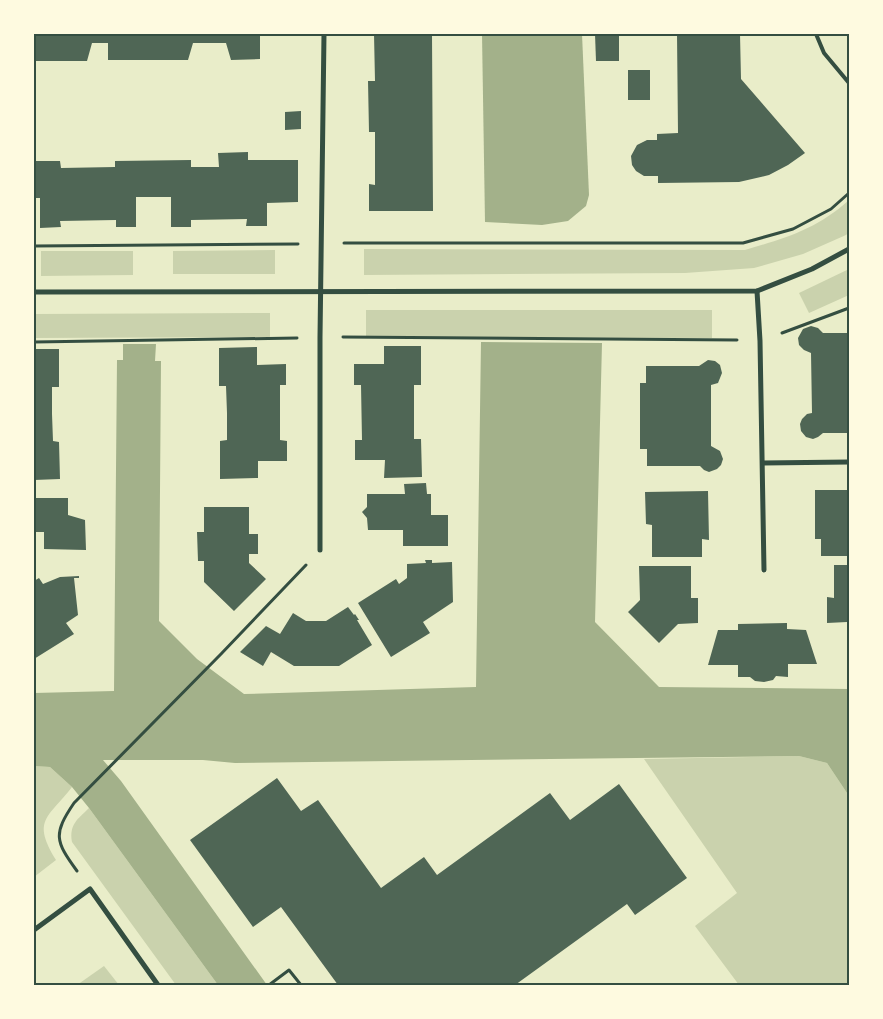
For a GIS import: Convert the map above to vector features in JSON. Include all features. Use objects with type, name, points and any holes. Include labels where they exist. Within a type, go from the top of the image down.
[{"type":"street","points":[[320,550],[320,243],[324,34]]},
{"type":"street","points":[[34,292],[756,292],[812,268],[849,249]]},
{"type":"street","points":[[756,292],[760,341],[764,570]]},
{"type":"street","points":[[763,463],[849,462]]},
{"type":"street","points":[[34,930],[90,889],[158,985]]},
{"type":"lane","points":[[816,34],[824,53],[849,83]]},
{"type":"path","points":[[34,246],[320,243],[743,244],[793,229],[830,209],[849,193]]},
{"type":"path","points":[[34,342],[320,337],[760,341],[849,308]]},
{"type":"path","points":[[90,889],[64,853],[58,836],[62,821],[74,803],[221,654],[320,550]]},
{"type":"path","points":[[268,985],[289,970],[301,985]]},
{"type":"shaded area","points":[[482,34],[582,34],[589,195],[586,206],[568,221],[542,225],[485,222]]},
{"type":"shaded area","points":[[849,200],[849,232],[846,235],[803,254],[754,268],[685,273],[364,275],[364,249],[745,250],[787,237],[813,225]]},
{"type":"shaded area","points":[[275,250],[275,274],[173,274],[173,251]]},
{"type":"shaded area","points":[[41,251],[133,251],[133,275],[41,276]]},
{"type":"shaded area","points":[[849,269],[849,295],[809,313],[799,293]]},
{"type":"shaded area","points":[[366,310],[712,310],[712,338],[366,337]]},
{"type":"shaded area","points":[[270,313],[270,337],[34,338],[34,314]]},
{"type":"shaded area","points":[[481,342],[602,343],[595,622],[659,687],[849,689],[849,796],[827,763],[799,756],[235,763],[203,760],[103,760],[121,781],[267,985],[218,985],[72,787],[50,767],[34,766],[34,693],[114,691],[117,360],[123,360],[123,344],[156,344],[155,361],[161,361],[159,621],[197,659],[244,694],[476,687]]},
{"type":"shaded area","points":[[799,756],[827,763],[849,796],[849,985],[739,985],[695,926],[737,893],[644,759]]},
{"type":"shaded area","points":[[34,766],[50,767],[72,787],[50,814],[44,828],[49,847],[56,860],[34,877]]},
{"type":"shaded area","points":[[89,808],[218,985],[176,985],[72,842],[73,826]]},
{"type":"shaded area","points":[[104,966],[119,985],[77,985]]},
{"type":"building","points":[[34,34],[260,34],[260,59],[231,60],[226,43],[193,43],[188,60],[108,60],[108,43],[92,43],[87,61],[34,61]]},
{"type":"building","points":[[374,34],[432,34],[433,211],[369,211],[369,184],[375,185],[375,132],[369,132],[368,81],[375,81]]},
{"type":"building","points":[[595,34],[619,34],[619,61],[596,61]]},
{"type":"building","points":[[677,34],[740,34],[741,79],[805,153],[769,175],[739,182],[658,183],[658,176],[644,176],[636,171],[632,165],[631,156],[637,145],[647,140],[657,140],[657,134],[678,133]]},
{"type":"building","points":[[628,70],[650,70],[650,100],[628,100]]},
{"type":"building","points":[[301,111],[301,129],[285,130],[285,112]]},
{"type":"building","points":[[248,152],[248,160],[298,160],[298,202],[267,203],[267,226],[246,226],[247,219],[191,220],[191,227],[171,227],[171,197],[136,197],[136,227],[116,227],[116,220],[60,221],[61,227],[40,228],[40,198],[34,198],[34,161],[60,161],[61,168],[115,167],[115,161],[191,160],[191,167],[219,167],[218,153]]},
{"type":"building","points":[[811,326],[818,328],[823,333],[849,333],[849,433],[823,433],[813,439],[806,437],[801,431],[800,424],[802,419],[807,414],[812,413],[811,353],[799,345],[798,338],[803,329]]},
{"type":"building","points":[[384,346],[421,346],[421,385],[414,385],[414,439],[421,439],[422,477],[384,478],[385,460],[355,460],[355,440],[362,440],[361,385],[354,385],[354,364],[384,364]]},
{"type":"building","points":[[257,347],[257,365],[286,364],[286,385],[280,385],[280,440],[287,441],[287,461],[258,461],[258,478],[220,479],[220,441],[227,440],[227,413],[226,386],[219,386],[219,348]]},
{"type":"building","points":[[34,349],[59,349],[59,387],[52,387],[52,414],[53,441],[59,442],[60,479],[34,480]]},
{"type":"building","points":[[708,360],[715,361],[720,365],[722,373],[718,383],[711,385],[711,446],[720,451],[723,459],[721,465],[709,472],[700,466],[647,466],[647,449],[640,449],[640,383],[646,383],[646,366],[699,366]]},
{"type":"building","points":[[426,483],[427,494],[431,494],[431,515],[448,515],[448,546],[403,546],[403,530],[368,530],[367,518],[362,512],[367,507],[367,494],[405,494],[404,484]]},
{"type":"building","points":[[815,490],[849,490],[849,556],[821,556],[821,539],[815,539]]},
{"type":"building","points":[[708,491],[709,540],[702,539],[702,557],[652,557],[652,525],[646,524],[645,492]]},
{"type":"building","points":[[34,498],[68,498],[68,515],[85,520],[86,550],[44,549],[44,532],[34,532]]},
{"type":"building","points":[[204,507],[249,507],[249,534],[258,534],[258,554],[249,554],[249,563],[266,579],[234,611],[204,582],[204,561],[198,561],[197,532],[204,532]]},
{"type":"building","points":[[425,560],[432,560],[432,563],[452,562],[453,602],[423,622],[430,633],[391,657],[358,603],[396,579],[399,584],[407,578],[407,564],[426,563]]},
{"type":"building","points":[[834,565],[849,565],[849,624],[847,622],[827,623],[827,597],[834,598]]},
{"type":"building","points":[[639,566],[691,566],[691,598],[698,598],[698,623],[678,624],[659,643],[628,612],[640,600]]},
{"type":"building","points":[[79,576],[79,578],[74,578],[78,615],[66,623],[74,634],[34,659],[34,581],[39,578],[43,584],[60,577]]},
{"type":"building","points":[[348,607],[359,620],[357,620],[372,645],[339,666],[294,666],[271,652],[263,666],[240,652],[266,626],[280,634],[293,613],[306,621],[326,621]]},
{"type":"building","points":[[787,623],[787,629],[806,630],[817,664],[788,664],[788,677],[776,676],[773,680],[764,682],[755,681],[750,677],[738,677],[738,665],[708,665],[718,630],[738,630],[738,624]]},
{"type":"building","points":[[277,778],[301,811],[318,800],[381,888],[424,857],[437,875],[550,793],[570,820],[619,784],[687,878],[635,915],[627,904],[515,985],[338,985],[281,907],[253,927],[190,840]]}]
